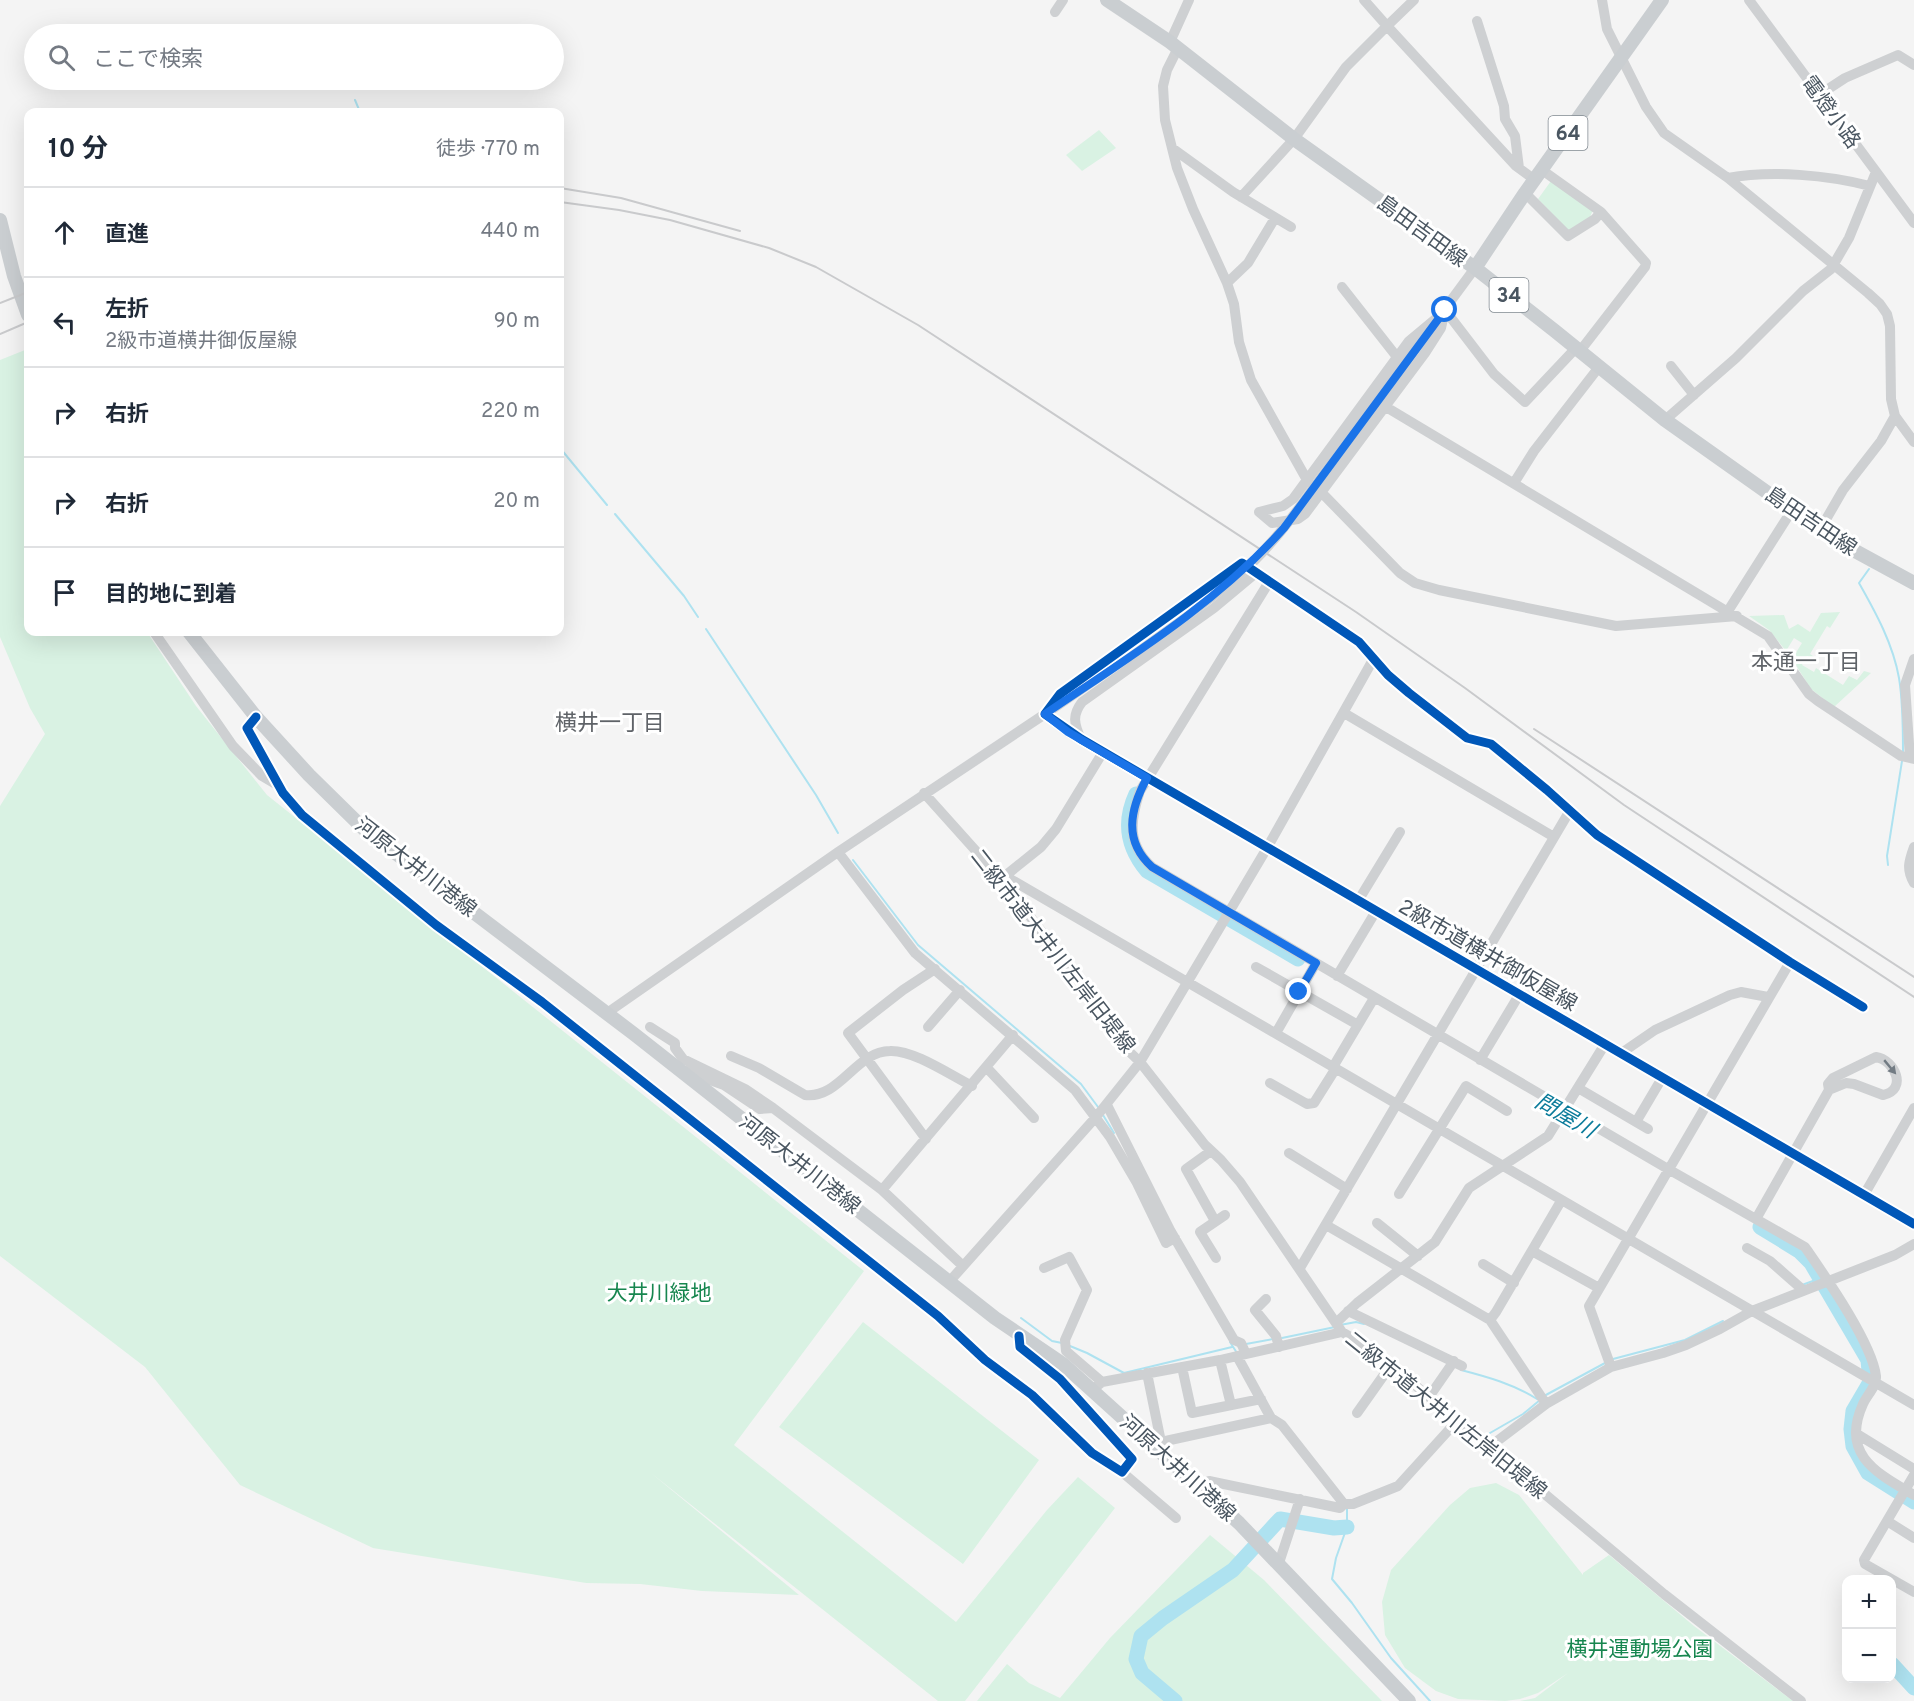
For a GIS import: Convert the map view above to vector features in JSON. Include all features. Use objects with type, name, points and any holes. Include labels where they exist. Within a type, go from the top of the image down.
[{"type":"main road","name":"島田吉田線","points":[[1107,0],[1174,45],[1294,139],[1475,268],[1665,420],[1792,510],[1857,552],[1914,583]]},
{"type":"main road","name":"64","points":[[1475,268],[1662,0]]},
{"type":"main road","points":[[0,220],[14,276],[24,304]]},
{"type":"main road","name":"河原大井川港線","points":[[192,636],[256,717],[309,775],[365,830],[607,1013],[1019,1336],[1097,1386],[1279,1563],[1408,1701]]},
{"type":"street","points":[[1055,12],[1063,0]]},
{"type":"street","points":[[1189,0],[1163,86],[1165,120],[1177,168],[1234,304],[1239,342],[1251,380],[1307,480],[1400,573],[1415,583],[1439,590],[1616,626],[1732,614]]},
{"type":"street","points":[[1364,0],[1519,168],[1539,175],[1601,212],[1646,263],[1578,350],[1525,402],[1494,374],[1445,310]]},
{"type":"street","points":[[1241,197],[1294,139],[1346,67],[1413,0]]},
{"type":"street","points":[[1602,0],[1607,29],[1646,107],[1664,133],[1728,178],[1880,304],[1887,314],[1890,326],[1891,399],[1895,416],[1914,442]]},
{"type":"street","name":"電燈小路","points":[[1749,0],[1914,223]]},
{"type":"street","points":[[1477,21],[1504,106],[1505,119],[1515,136],[1519,168]]},
{"type":"street","points":[[1819,95],[1845,78],[1898,55],[1914,64]]},
{"type":"street","points":[[1172,148],[1241,197],[1291,227]]},
{"type":"street","points":[[1665,420],[1736,358],[1803,291],[1834,265],[1849,238],[1876,172]]},
{"type":"street","points":[[1728,178],[1744,175],[1790,176],[1848,180],[1870,186]]},
{"type":"street","points":[[1526,193],[1568,237],[1595,219],[1601,212]]},
{"type":"street","points":[[1227,283],[1248,263],[1275,218]]},
{"type":"street","points":[[607,1013],[924,793],[1169,629],[1224,588],[1255,560],[1284,528],[1475,268]]},
{"type":"street","points":[[1342,287],[1397,357]]},
{"type":"street","points":[[1445,310],[1441,328],[1425,353],[1305,514],[1298,519],[1272,523],[1259,512],[1283,506],[1293,499],[1410,340],[1445,310]]},
{"type":"street","points":[[1671,366],[1694,395]]},
{"type":"street","points":[[1514,483],[1534,451],[1599,367]]},
{"type":"street","points":[[1386,407],[1768,636],[1809,694],[1901,756],[1912,758],[1905,685],[1914,659]]},
{"type":"street","points":[[1821,528],[1843,490],[1881,441],[1895,416]]},
{"type":"street","points":[[1732,614],[1792,510]]},
{"type":"street","points":[[1045,714],[1060,694],[1242,563],[1359,642],[1388,675],[1467,738],[1491,744],[1597,835],[1790,962],[1863,1007]]},
{"type":"street","points":[[1081,739],[1074,717],[1082,702],[1214,608],[1256,573]]},
{"type":"street","points":[[1269,582],[1140,791],[1133,811],[1132,823],[1137,849],[1152,867],[1805,1248],[1828,1280],[1868,1350],[1873,1365],[1876,1383],[1859,1415],[1857,1434],[1859,1448],[1866,1463],[1876,1473],[1910,1492]]},
{"type":"street","points":[[157,636],[233,746],[262,776],[280,786]]},
{"type":"street","points":[[949,1282],[1106,1106],[1140,1062],[1268,848],[1374,658]]},
{"type":"street","points":[[1344,712],[1554,837]]},
{"type":"street","name":"2級市道横井御仮屋線","points":[[1045,714],[1081,739],[1147,778],[1914,1224]]},
{"type":"street","points":[[256,717],[247,728],[280,786],[302,814],[436,925],[542,1002],[928,1309],[986,1360],[1032,1395],[1092,1453],[1122,1472],[1176,1518]]},
{"type":"street","points":[[1103,752],[1056,829],[1041,847],[1004,878],[1914,1405]]},
{"type":"street","name":"二級市道大井川左岸旧堤線","points":[[924,793],[1004,878],[1068,966],[1109,1031],[1140,1062],[1211,1151],[1240,1182],[1339,1328],[1391,1365],[1664,1594],[1801,1701]]},
{"type":"street","points":[[1300,1268],[1569,812]]},
{"type":"street","points":[[1358,901],[1400,832]]},
{"type":"street","points":[[1914,847],[1908,863],[1909,874],[1914,883]]},
{"type":"street","points":[[838,852],[915,953],[1075,1090],[1130,1161]]},
{"type":"street","points":[[1337,976],[1376,911]]},
{"type":"street","points":[[1611,1367],[1589,1306],[1790,962]]},
{"type":"street","points":[[1276,1034],[1316,963]]},
{"type":"street","points":[[1256,967],[1358,1025]]},
{"type":"street","points":[[926,1139],[848,1033],[903,990],[935,969]]},
{"type":"street","points":[[928,1027],[960,990]]},
{"type":"street","points":[[1620,1054],[1655,1030],[1730,994],[1741,992],[1768,997]]},
{"type":"street","points":[[1480,1060],[1519,995]]},
{"type":"street","points":[[1270,1083],[1307,1104],[1314,1103],[1374,998]]},
{"type":"street","points":[[650,1028],[675,1043],[675,1048],[683,1059],[745,1089],[882,1190],[963,1266]]},
{"type":"street","points":[[882,1190],[1013,1035]]},
{"type":"street","points":[[1044,1268],[1069,1257],[1087,1290],[1065,1340],[1066,1351],[1097,1386],[1147,1373],[1279,1347],[1339,1328],[1348,1311],[1435,1242],[1469,1188],[1548,1136],[1605,1044]]},
{"type":"street","points":[[731,1056],[759,1068],[805,1095],[813,1096],[830,1088],[867,1059],[882,1052],[903,1052],[972,1086]]},
{"type":"street","points":[[1756,1219],[1829,1090],[1846,1083],[1883,1095],[1893,1091],[1898,1081],[1890,1063],[1883,1058],[1876,1057],[1833,1078],[1828,1084],[1829,1090]]},
{"type":"street","points":[[677,1068],[724,1085],[760,1109],[773,1108]]},
{"type":"street","points":[[987,1068],[1034,1118]]},
{"type":"street","points":[[1636,1122],[1662,1078]]},
{"type":"street","points":[[1399,1194],[1466,1086],[1507,1111]]},
{"type":"street","points":[[1578,1088],[1648,1129]]},
{"type":"street","points":[[1106,1106],[1130,1161],[1171,1240],[1234,1340],[1241,1343],[1242,1355],[1271,1418],[1282,1425],[1344,1504]]},
{"type":"street","points":[[1864,1195],[1910,1125],[1914,1108]]},
{"type":"street","points":[[1211,1151],[1186,1169],[1215,1221]]},
{"type":"street","points":[[1289,1153],[1347,1189]]},
{"type":"street","points":[[1490,1320],[1561,1201]]},
{"type":"street","points":[[1216,1258],[1200,1232],[1225,1215]]},
{"type":"street","points":[[1377,1223],[1418,1256]]},
{"type":"street","points":[[1326,1225],[1490,1320],[1546,1404]]},
{"type":"street","points":[[1488,1448],[1546,1404],[1611,1367],[1663,1353],[1686,1344],[1752,1311],[1895,1255],[1914,1245]]},
{"type":"street","points":[[1747,1248],[1770,1261],[1803,1290]]},
{"type":"street","points":[[1532,1251],[1599,1288]]},
{"type":"street","points":[[1483,1264],[1514,1282]]},
{"type":"street","points":[[1266,1299],[1255,1310],[1276,1336],[1279,1347]]},
{"type":"street","points":[[1348,1311],[1458,1364],[1429,1397]]},
{"type":"street","points":[[1019,1336],[1020,1347],[1059,1379],[1132,1460],[1122,1472]]},
{"type":"street","points":[[1220,1360],[1231,1405]]},
{"type":"street","points":[[1358,1413],[1391,1365]]},
{"type":"street","points":[[1182,1367],[1192,1413],[1261,1399]]},
{"type":"street","points":[[1147,1373],[1161,1442],[1271,1418]]},
{"type":"street","points":[[1209,1481],[1340,1508],[1344,1504],[1353,1504],[1398,1486],[1456,1421]]},
{"type":"street","points":[[1857,1434],[1914,1469]]},
{"type":"street","points":[[1914,1475],[1910,1492],[1887,1521],[1864,1560],[1865,1564],[1914,1592]]},
{"type":"street","points":[[1279,1563],[1300,1499]]},
{"type":"street","points":[[1887,1521],[1914,1538]]},
{"type":"green space","points":[[1099,130],[1116,148],[1082,171],[1066,155]]},
{"type":"green space","points":[[1551,181],[1593,210],[1590,217],[1569,231],[1538,199]]},
{"type":"green space","name":"大井川緑地","points":[[24,350],[24,636],[150,636],[196,706],[267,795],[864,1271],[734,1445],[956,1622],[1047,1510],[1078,1477],[1115,1508],[965,1701],[938,1701],[651,1473],[799,1595],[702,1591],[640,1584],[586,1583],[373,1548],[240,1485],[145,1367],[0,1256],[0,806],[45,734],[30,708],[0,637],[0,360]]},
{"type":"green space","points":[[1840,612],[1830,628],[1827,626],[1810,654],[1819,660],[1817,662],[1807,656],[1802,665],[1814,672],[1816,668],[1843,685],[1849,676],[1857,680],[1864,671],[1871,673],[1834,707],[1811,689],[1792,659],[1802,643],[1794,638],[1786,651],[1769,630],[1749,616],[1784,615],[1789,629],[1798,624],[1810,632],[1821,613]]},
{"type":"green space","points":[[863,1322],[1039,1460],[963,1564],[779,1427]]},
{"type":"green space","name":"横井運動場公園","points":[[1496,1483],[1519,1495],[1583,1575],[1609,1555],[1694,1626],[1793,1701],[1520,1701],[1535,1698],[1568,1673],[1538,1693],[1520,1699],[1505,1701],[1458,1699],[1436,1691],[1405,1668],[1385,1635],[1382,1602],[1391,1570],[1450,1505],[1470,1488]]},
{"type":"green space","points":[[1210,1535],[1264,1580],[1382,1701],[977,1701],[1007,1664],[1029,1683],[1060,1698],[1110,1638]]},
{"type":"waterway","points":[[355,100],[358,108]]},
{"type":"waterway","points":[[564,453],[607,505]]},
{"type":"waterway","points":[[615,514],[684,596],[698,617]]},
{"type":"waterway","points":[[1869,569],[1859,583],[1893,653],[1901,696],[1903,752]]},
{"type":"waterway","points":[[706,629],[816,795],[838,833]]},
{"type":"waterway","points":[[1888,865],[1887,856],[1902,761]]},
{"type":"waterway","name":"問屋川","points":[[1136,794],[1129,814],[1129,834],[1135,853],[1147,871],[1298,959]]},
{"type":"waterway","points":[[853,860],[918,945],[1081,1084],[1098,1107]]},
{"type":"waterway","points":[[1103,1115],[1114,1133]]},
{"type":"waterway","name":"問屋川","points":[[1760,1227],[1799,1251],[1811,1263],[1868,1360],[1870,1382],[1853,1411],[1851,1429],[1853,1446],[1868,1473],[1914,1502]]},
{"type":"waterway","points":[[1802,1285],[1821,1278]]},
{"type":"waterway","points":[[1021,1318],[1052,1341],[1062,1343]]},
{"type":"waterway","points":[[1613,1359],[1685,1340],[1723,1321]]},
{"type":"waterway","points":[[1340,1325],[1356,1322],[1364,1324]]},
{"type":"waterway","points":[[1282,1338],[1335,1327]]},
{"type":"waterway","points":[[1246,1344],[1273,1339]]},
{"type":"waterway","points":[[1230,1342],[1237,1353]]},
{"type":"waterway","points":[[1070,1346],[1124,1373],[1232,1347]]},
{"type":"waterway","points":[[1544,1396],[1605,1363]]},
{"type":"waterway","points":[[1461,1370],[1510,1385],[1537,1399]]},
{"type":"waterway","points":[[1490,1433],[1523,1414],[1540,1400]]},
{"type":"waterway","points":[[1347,1507],[1347,1527],[1336,1558],[1332,1579],[1391,1658],[1430,1701]]},
{"type":"waterway","points":[[1175,1701],[1142,1673],[1136,1659],[1141,1636],[1163,1618],[1233,1570],[1280,1519],[1334,1528],[1347,1527]]},
{"type":"waterway","points":[[1896,1668],[1914,1688]]},
{"type":"railway","points":[[564,189],[621,198],[740,231]]},
{"type":"railway","points":[[564,203],[670,220],[769,248],[816,267],[918,325],[1356,612],[1465,688],[1624,805],[1914,997]]},
{"type":"railway","points":[[0,303],[24,294]]},
{"type":"railway","points":[[0,334],[24,324]]},
{"type":"railway","points":[[1534,729],[1914,977]]},
{"type":"cycle path","points":[[1863,1007],[1790,962],[1597,835],[1491,744],[1467,738],[1409,693],[1388,675],[1359,642],[1242,563],[1060,694],[1045,714],[1081,739],[1914,1224]]},
{"type":"cycle path","points":[[256,717],[247,728],[283,793],[302,815],[436,925],[542,1002],[938,1316],[985,1360],[1032,1395],[1092,1453],[1122,1472],[1132,1459],[1060,1379],[1020,1347],[1019,1336]]},
{"type":"district","name":"本通一丁目","points":[[1806,661]]},
{"type":"district","name":"横井一丁目","points":[[610,722]]},
{"type":"route","points":[[1299,992],[1316,963],[1152,867],[1143,859],[1137,849],[1132,823],[1133,811],[1147,778],[1068,732],[1045,714],[1169,629],[1224,588],[1255,560],[1284,528],[1445,310]]}]
